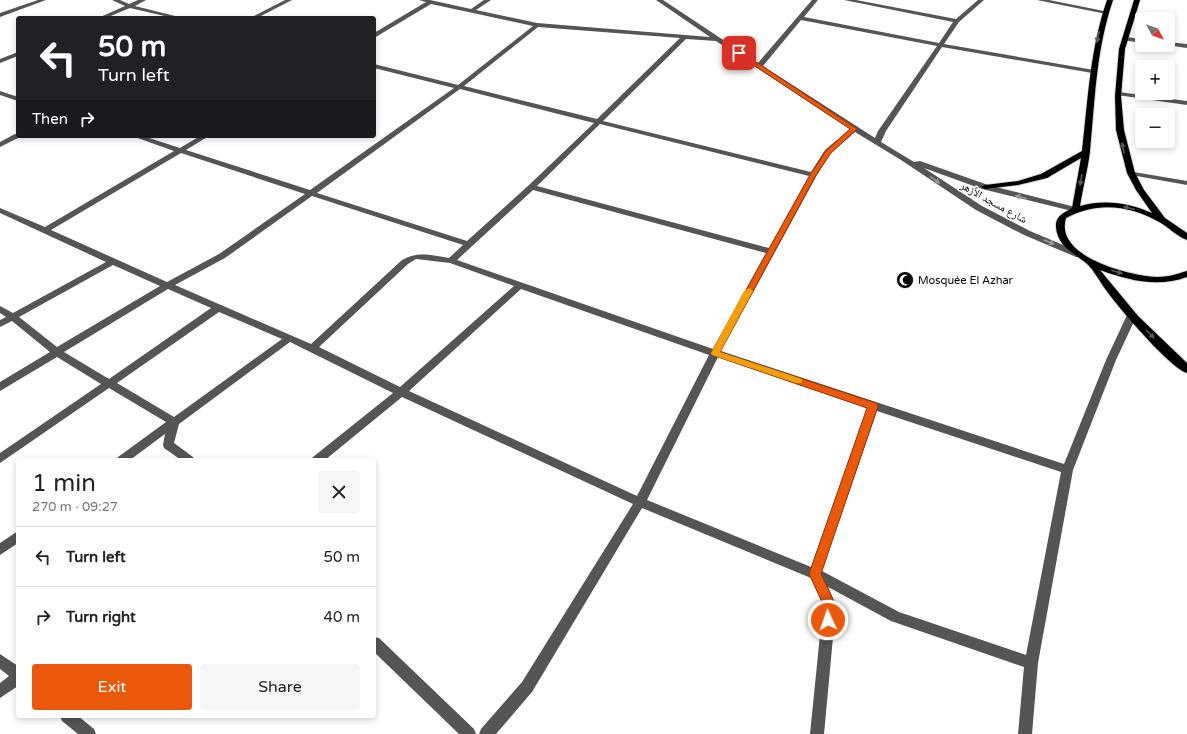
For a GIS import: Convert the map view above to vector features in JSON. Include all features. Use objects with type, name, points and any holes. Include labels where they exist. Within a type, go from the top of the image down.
[{"type":"main road","points":[[1074,208],[1086,152],[1092,70],[1098,38],[1110,0]]},
{"type":"main road","points":[[1138,0],[1122,49],[1119,94],[1120,130],[1131,173],[1140,190],[1161,219]]},
{"type":"main road","points":[[985,187],[1018,183],[1044,176],[1086,152]]},
{"type":"main road","points":[[1187,237],[1178,229],[1161,219],[1124,207],[1095,205],[1074,208],[1062,217],[1059,228],[1065,242],[1079,255],[1111,271],[1134,277],[1158,280],[1177,278],[1187,274]]},
{"type":"main road","points":[[1089,261],[1104,283],[1132,315],[1187,369]]},
{"type":"street","points":[[0,15],[43,0]]},
{"type":"street","points":[[116,0],[130,6],[172,16]]},
{"type":"street","points":[[106,16],[143,0]]},
{"type":"street","points":[[257,16],[289,0]]},
{"type":"street","points":[[422,0],[537,24],[684,38],[719,39]]},
{"type":"street","points":[[473,10],[488,0]]},
{"type":"street","name":"شارع مسجد الأزهر","points":[[659,0],[854,129],[904,158],[979,208],[1027,233],[1079,255]]},
{"type":"street","points":[[759,66],[815,0]]},
{"type":"street","points":[[847,0],[957,21]]},
{"type":"street","points":[[877,143],[882,131],[957,21],[981,0]]},
{"type":"street","points":[[1040,0],[1106,12]]},
{"type":"street","points":[[376,35],[430,2]]},
{"type":"street","points":[[800,18],[941,45],[1092,70]]},
{"type":"street","points":[[0,386],[143,299],[222,256],[312,194],[458,88],[537,24]]},
{"type":"street","points":[[451,261],[467,244],[532,187],[684,38]]},
{"type":"street","points":[[1125,39],[1135,40]]},
{"type":"street","points":[[1175,45],[1187,46]]},
{"type":"street","points":[[0,61],[16,55]]},
{"type":"street","points":[[376,67],[813,175]]},
{"type":"street","points":[[0,93],[16,98]]},
{"type":"street","points":[[1119,94],[1187,104]]},
{"type":"street","points":[[486,734],[526,687],[640,502],[715,353],[813,175],[828,152],[854,129]]},
{"type":"street","points":[[0,145],[16,137]]},
{"type":"street","points":[[142,138],[467,244]]},
{"type":"street","points":[[46,230],[202,138]]},
{"type":"street","name":"شارع مسجد الأزهر","points":[[904,158],[985,187],[1074,208]]},
{"type":"street","points":[[1131,173],[1187,183]]},
{"type":"street","points":[[532,187],[770,251]]},
{"type":"street","points":[[3,214],[46,230],[113,262],[312,348],[401,392],[640,502],[815,574],[896,617],[1031,663]]},
{"type":"street","points":[[312,348],[405,262],[418,256],[451,261],[519,286],[715,353],[1067,470]]},
{"type":"street","points":[[0,324],[113,262]]},
{"type":"street","points":[[319,458],[401,392],[519,286]]},
{"type":"street","points":[[0,459],[218,308]]},
{"type":"street","points":[[0,310],[13,317],[56,352],[174,422]]},
{"type":"street","points":[[1025,734],[1031,663],[1067,470],[1111,360],[1132,315]]},
{"type":"street","points":[[125,458],[289,338]]},
{"type":"street","points":[[817,734],[830,606],[815,574],[873,406]]},
{"type":"street","points":[[174,422],[168,445],[186,458]]},
{"type":"street","points":[[0,550],[16,538]]},
{"type":"street","points":[[376,645],[469,734]]},
{"type":"street","points":[[0,661],[16,674]]},
{"type":"street","points":[[0,691],[16,678]]},
{"type":"street","points":[[70,718],[89,734]]},
{"type":"slow traffic","points":[[749,291],[715,353],[799,381]]},
{"type":"place","name":"Mosquée El Azhar","points":[[905,280]]},
{"type":"route","points":[[739,53],[854,129],[828,152],[813,175],[715,353],[873,406],[815,574],[830,606],[828,620]]}]
